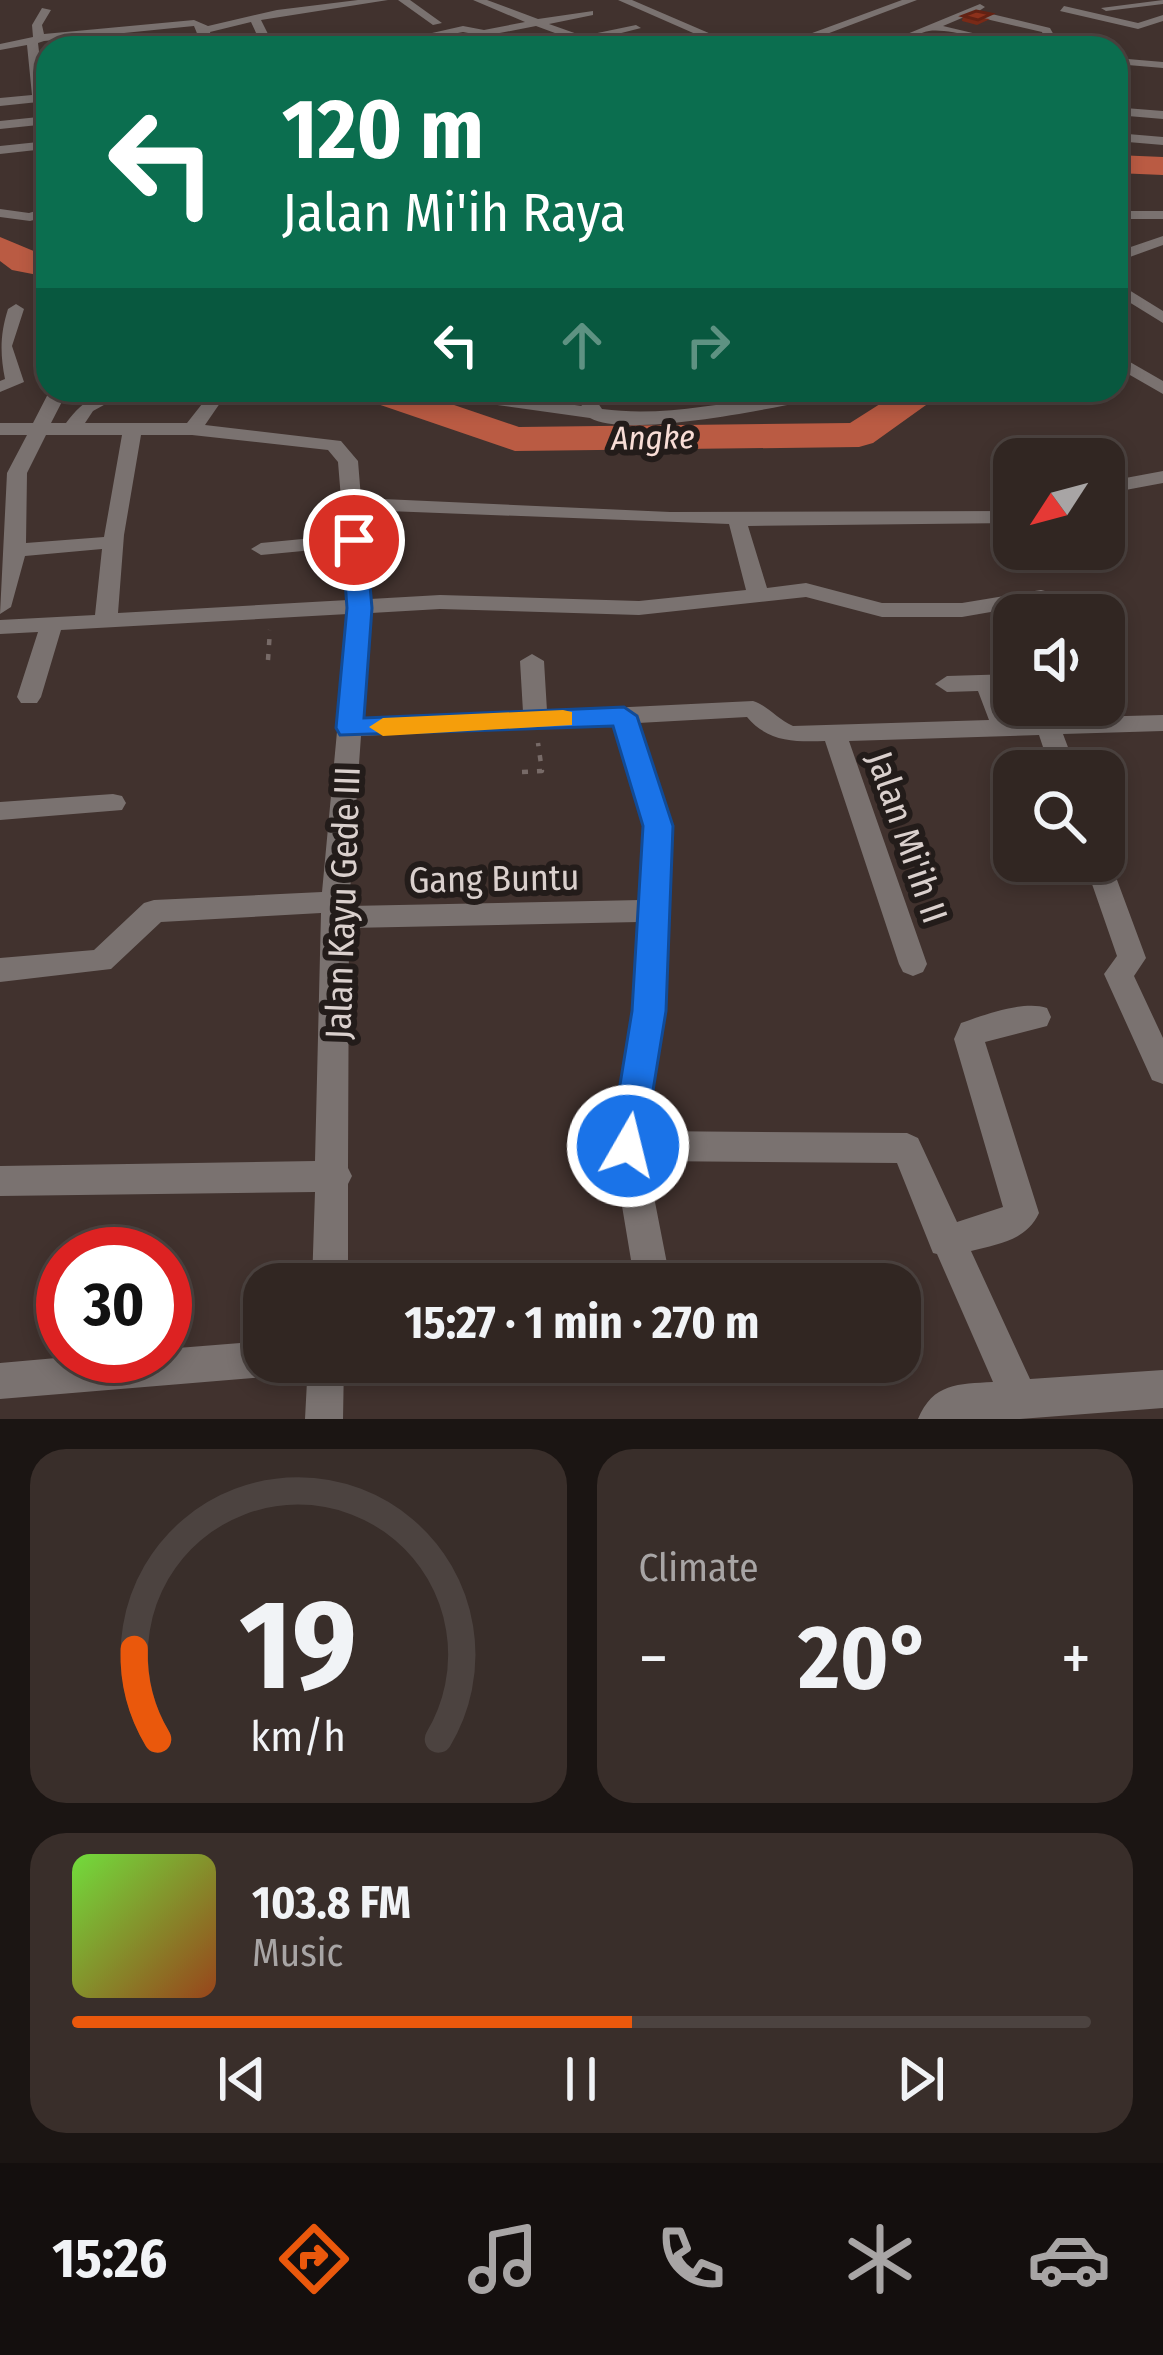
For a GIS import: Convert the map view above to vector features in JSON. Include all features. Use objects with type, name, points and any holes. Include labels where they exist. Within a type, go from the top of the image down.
[{"type":"street","points":[[286,0],[304,9]]},
{"type":"street","points":[[236,10],[304,9],[383,0]]},
{"type":"street","points":[[403,0],[437,23]]},
{"type":"street","points":[[478,0],[571,36]]},
{"type":"street","points":[[496,7],[528,0]]},
{"type":"street","points":[[623,0],[706,36]]},
{"type":"street","points":[[813,36],[912,0]]},
{"type":"street","points":[[955,0],[1046,30],[1049,36]]},
{"type":"street","points":[[1076,0],[1062,6],[1138,26],[1163,18]]},
{"type":"street","points":[[1106,8],[1163,1]]},
{"type":"street","points":[[416,7],[438,3]]},
{"type":"street","points":[[350,5],[372,18]]},
{"type":"street","points":[[113,36],[304,9]]},
{"type":"street","points":[[480,34],[583,9],[520,16]]},
{"type":"street","points":[[37,36],[46,10]]},
{"type":"street","points":[[910,36],[975,10]]},
{"type":"street","points":[[255,19],[263,36]]},
{"type":"street","points":[[201,27],[204,36]]},
{"type":"street","points":[[933,27],[975,36]]},
{"type":"street","points":[[588,36],[636,28]]},
{"type":"street","points":[[426,36],[463,29],[483,36]]},
{"type":"street","points":[[138,31],[139,36]]},
{"type":"street","points":[[0,47],[36,41]]},
{"type":"street","points":[[1128,62],[1163,65]]},
{"type":"street","points":[[0,102],[36,99]]},
{"type":"street","points":[[1128,112],[1163,115]]},
{"type":"street","points":[[0,124],[36,121]]},
{"type":"street","points":[[1128,138],[1163,141]]},
{"type":"street","points":[[0,150],[36,146]]},
{"type":"street","points":[[1128,151],[1163,152]]},
{"type":"street","points":[[0,213],[36,215]]},
{"type":"street","points":[[1128,215],[1163,215]]},
{"type":"street","points":[[1128,252],[1163,240]]},
{"type":"street","points":[[1141,246],[1163,258]]},
{"type":"street","points":[[1128,295],[1163,318]]},
{"type":"street","points":[[0,387],[15,382],[4,346],[16,309]]},
{"type":"street","points":[[1128,367],[1163,389]]},
{"type":"street","points":[[0,607],[16,550],[16,473],[52,402]]},
{"type":"street","points":[[72,428],[87,407],[97,402]]},
{"type":"street","points":[[0,429],[192,429],[213,402]]},
{"type":"street","points":[[510,402],[598,417],[722,412],[774,402]]},
{"type":"street","points":[[588,402],[598,417]]},
{"type":"street","points":[[714,402],[722,412]]},
{"type":"street","points":[[106,619],[113,542],[134,427]]},
{"type":"street","name":"Jalan Kayu Gede III","points":[[192,429],[320,442],[344,452],[359,608],[336,910],[331,1263]]},
{"type":"street","points":[[1125,484],[1163,477]]},
{"type":"street","points":[[351,504],[670,518],[993,517]]},
{"type":"street","points":[[742,516],[738,526],[758,595]]},
{"type":"street","points":[[261,549],[354,540]]},
{"type":"street","points":[[16,550],[113,542]]},
{"type":"street","points":[[0,627],[440,602],[639,608],[806,590],[883,610],[962,610],[993,605]]},
{"type":"street","points":[[29,697],[52,623]]},
{"type":"street","points":[[532,661],[535,720]]},
{"type":"street","points":[[987,682],[1004,729]]},
{"type":"street","points":[[947,685],[993,682]]},
{"type":"street","points":[[350,728],[753,710],[766,724],[790,734],[1163,723]]},
{"type":"street","points":[[624,716],[658,826],[649,1011],[628,1146],[649,1263]]},
{"type":"street","points":[[1048,727],[1056,750]]},
{"type":"street","name":"Jalan Mi'ih II","points":[[835,735],[914,964]]},
{"type":"street","points":[[0,811],[113,803]]},
{"type":"street","points":[[1105,882],[1132,958],[1119,974],[1163,1071]]},
{"type":"street","name":"Gang Buntu","points":[[0,970],[101,961],[154,910],[654,910]]},
{"type":"street","points":[[945,1241],[1007,1226],[1022,1213],[969,1039],[972,1032],[1036,1017]]},
{"type":"street","points":[[628,1146],[907,1148],[1020,1400]]},
{"type":"street","points":[[0,1181],[335,1176]]},
{"type":"street","points":[[0,1381],[243,1361]]},
{"type":"street","points":[[324,1419],[325,1383]]},
{"type":"street","points":[[937,1416],[951,1403],[1163,1389]]},
{"type":"path","points":[[268,659],[271,612]]},
{"type":"path","points":[[522,772],[542,771],[535,720]]},
{"type":"building","points":[[976,11],[991,14],[978,20],[963,16]]},
{"type":"waterway","name":"Angke","points":[[1128,165],[1163,166]]},
{"type":"waterway","name":"Angke","points":[[0,247],[36,265]]},
{"type":"waterway","name":"Angke","points":[[408,402],[515,439],[859,435],[910,402]]},
{"type":"slow traffic","points":[[383,727],[563,719]]},
{"type":"route","points":[[354,540],[359,608],[350,728],[624,716],[658,826],[649,1011],[628,1146]]}]
